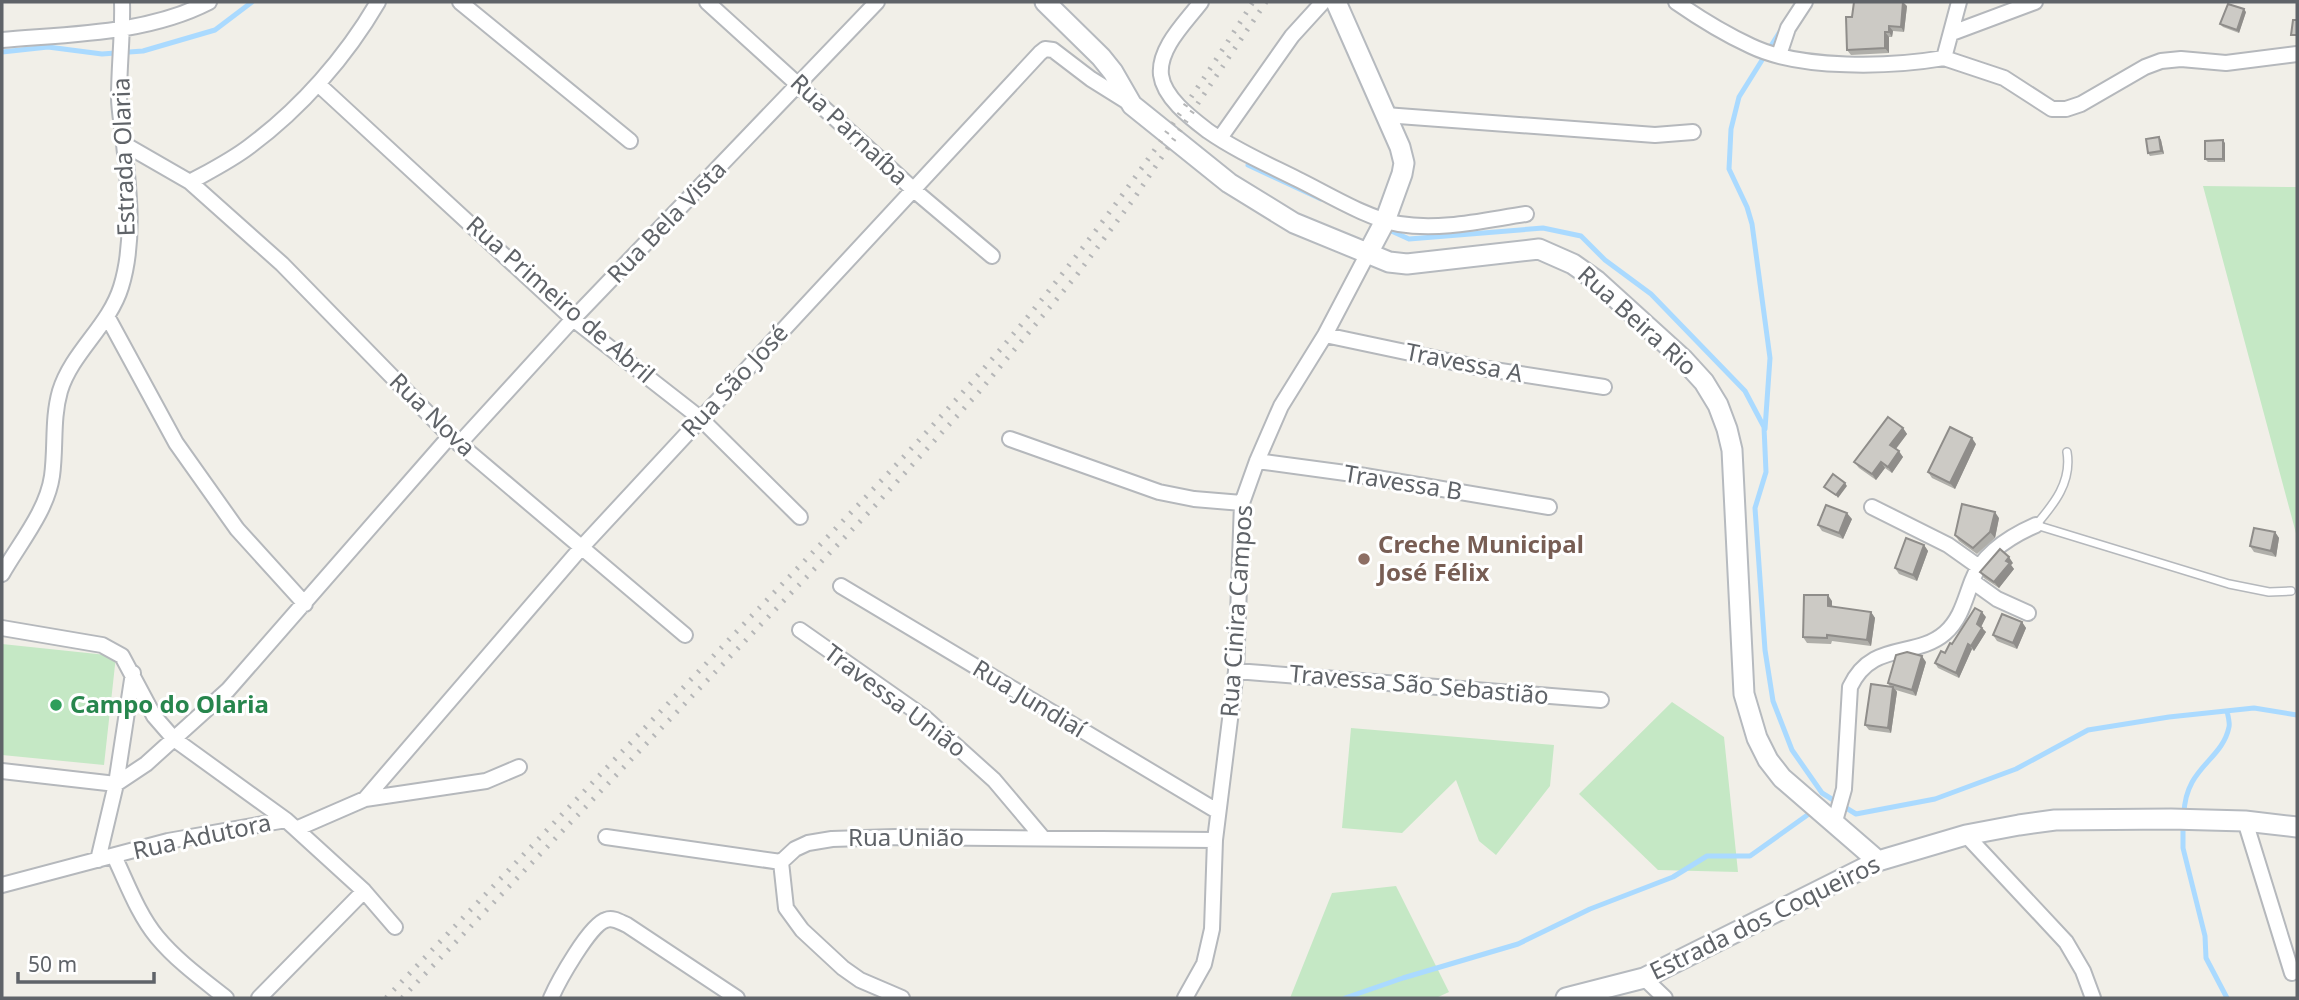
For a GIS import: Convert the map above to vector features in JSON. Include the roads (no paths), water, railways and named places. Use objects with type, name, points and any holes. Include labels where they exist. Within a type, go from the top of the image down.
[{"type":"street","name":"Estrada Olaria","points":[[2,574],[48,495],[60,391],[71,365],[107,316],[121,288],[127,258],[130,218],[119,99],[122,2]]},
{"type":"street","points":[[2,40],[123,33],[191,11],[209,2]]},
{"type":"street","points":[[190,183],[249,147],[318,84],[358,35],[378,2]]},
{"type":"street","points":[[460,2],[630,141]]},
{"type":"street","name":"Rua Parnaíba","points":[[706,2],[800,84],[915,191],[992,256]]},
{"type":"street","name":"Rua Bela Vista","points":[[116,784],[146,764],[228,690],[455,440],[877,2]]},
{"type":"street","name":"Rua Beira Rio","points":[[1045,2],[1101,57],[1132,105],[1254,200],[1294,223],[1369,251],[1389,262],[1407,264],[1539,249],[1553,254],[1597,281],[1683,359],[1704,382],[1718,405],[1727,429],[1731,450],[1744,694],[1756,738],[1782,778],[1828,814],[1878,861]]},
{"type":"street","points":[[1201,2],[1167,48],[1161,63],[1161,73],[1167,89],[1184,111],[1220,138],[1384,223],[1437,225],[1526,214]]},
{"type":"street","points":[[1220,138],[1292,36],[1324,2]]},
{"type":"street","points":[[1336,2],[1400,147],[1404,163],[1384,223],[1369,251]]},
{"type":"street","points":[[1676,2],[1752,47],[1776,55],[1838,64],[1871,65],[1944,58],[2004,78],[2052,109],[2066,109],[2081,104],[2145,67],[2161,61],[2180,59],[2227,63],[2297,54]]},
{"type":"street","points":[[1776,55],[1788,27],[1805,2]]},
{"type":"street","points":[[1944,58],[1959,2]]},
{"type":"street","points":[[1952,33],[2035,2]]},
{"type":"street","name":"Rua São José","points":[[365,799],[580,548],[1045,49],[1053,50],[1132,105]]},
{"type":"street","name":"Rua Primeiro de Abril","points":[[318,84],[573,318],[700,418],[800,517]]},
{"type":"street","points":[[1385,115],[1655,135],[1693,132]]},
{"type":"street","name":"Rua Nova","points":[[124,144],[190,183],[282,264],[455,440],[685,635]]},
{"type":"street","name":"Rua Cinira Campos","points":[[1185,998],[1205,964],[1209,947],[1214,840],[1236,671],[1242,503],[1281,406],[1325,335],[1369,251]]},
{"type":"street","points":[[107,316],[176,443],[237,528],[305,604]]},
{"type":"street","name":"Travessa A","points":[[1325,335],[1481,368],[1604,387]]},
{"type":"street","points":[[1010,439],[1160,492],[1194,499],[1242,503]]},
{"type":"street","name":"Travessa B","points":[[1257,461],[1549,507]]},
{"type":"street","points":[[1872,508],[1948,545],[1997,599],[2028,613]]},
{"type":"street","points":[[1828,814],[1844,789],[1850,687],[1855,676],[1877,657],[1935,640],[1944,633],[1959,614],[1975,574],[2015,534],[2035,525]]},
{"type":"street","name":"Rua Jundiaí","points":[[841,586],[1217,811]]},
{"type":"street","points":[[2,628],[102,645],[122,656],[154,716],[174,739],[291,824],[364,891],[395,927]]},
{"type":"street","name":"Travessa União","points":[[800,630],[924,717],[994,780],[1043,838]]},
{"type":"street","name":"Travessa São Sebastião","points":[[1236,671],[1601,700]]},
{"type":"street","points":[[98,860],[116,784],[133,674]]},
{"type":"street","name":"Rua Adutora","points":[[2,885],[168,841],[291,824],[365,799],[486,781],[519,766]]},
{"type":"street","points":[[2,771],[116,784]]},
{"type":"street","name":"Estrada dos Coqueiros","points":[[1566,998],[1644,978],[1878,861],[1966,835],[2055,820],[2180,819],[2245,821],[2297,827]]},
{"type":"street","points":[[2245,821],[2292,973]]},
{"type":"street","points":[[1966,835],[2066,942],[2083,971],[2093,998]]},
{"type":"street","points":[[606,836],[781,862],[786,908],[802,930],[851,974],[902,998]]},
{"type":"street","name":"Rua União","points":[[781,862],[795,849],[808,843],[832,839],[1214,840]]},
{"type":"street","points":[[114,856],[142,916],[156,936],[177,958],[226,998]]},
{"type":"street","points":[[259,998],[364,891]]},
{"type":"street","points":[[551,998],[558,982],[595,928],[604,920],[614,919],[737,998]]},
{"type":"street","points":[[1644,978],[1665,998]]},
{"type":"lane","points":[[2067,452],[2066,479],[2060,494],[2035,525],[2229,584],[2269,592],[2291,591]]},
{"type":"waterway","points":[[2,52],[48,47],[102,54],[143,51],[215,30],[252,2]]},
{"type":"waterway","points":[[1765,429],[1770,358],[1752,224],[1729,169],[1731,129],[1739,97],[1784,25]]},
{"type":"waterway","points":[[1248,165],[1321,199]]},
{"type":"waterway","points":[[1387,229],[1409,239],[1543,228],[1581,236],[1605,260],[1651,294],[1745,391],[1764,427],[1766,472],[1755,508],[1765,650],[1773,701],[1792,750],[1822,793],[1856,814],[1935,799],[2016,769],[2088,730],[2169,717],[2254,708],[2297,715]]},
{"type":"waterway","points":[[2184,814],[2190,785],[2225,739],[2229,725],[2227,711]]},
{"type":"waterway","points":[[1345,998],[1518,944],[1590,909],[1673,877],[1707,856],[1750,856],[1813,811]]},
{"type":"waterway","points":[[2183,824],[2183,848],[2205,936],[2206,958],[2227,998]]},
{"type":"railway","points":[[386,998],[871,491],[999,351],[1067,268],[1132,181],[1253,2]]},
{"type":"railway","points":[[402,998],[872,509],[979,392],[1076,276],[1133,200],[1266,2]]},
{"type":"place","name":"Creche Municipal José Félix","points":[[1364,559]]},
{"type":"place","name":"Campo do Olaria","points":[[56,705]]}]
